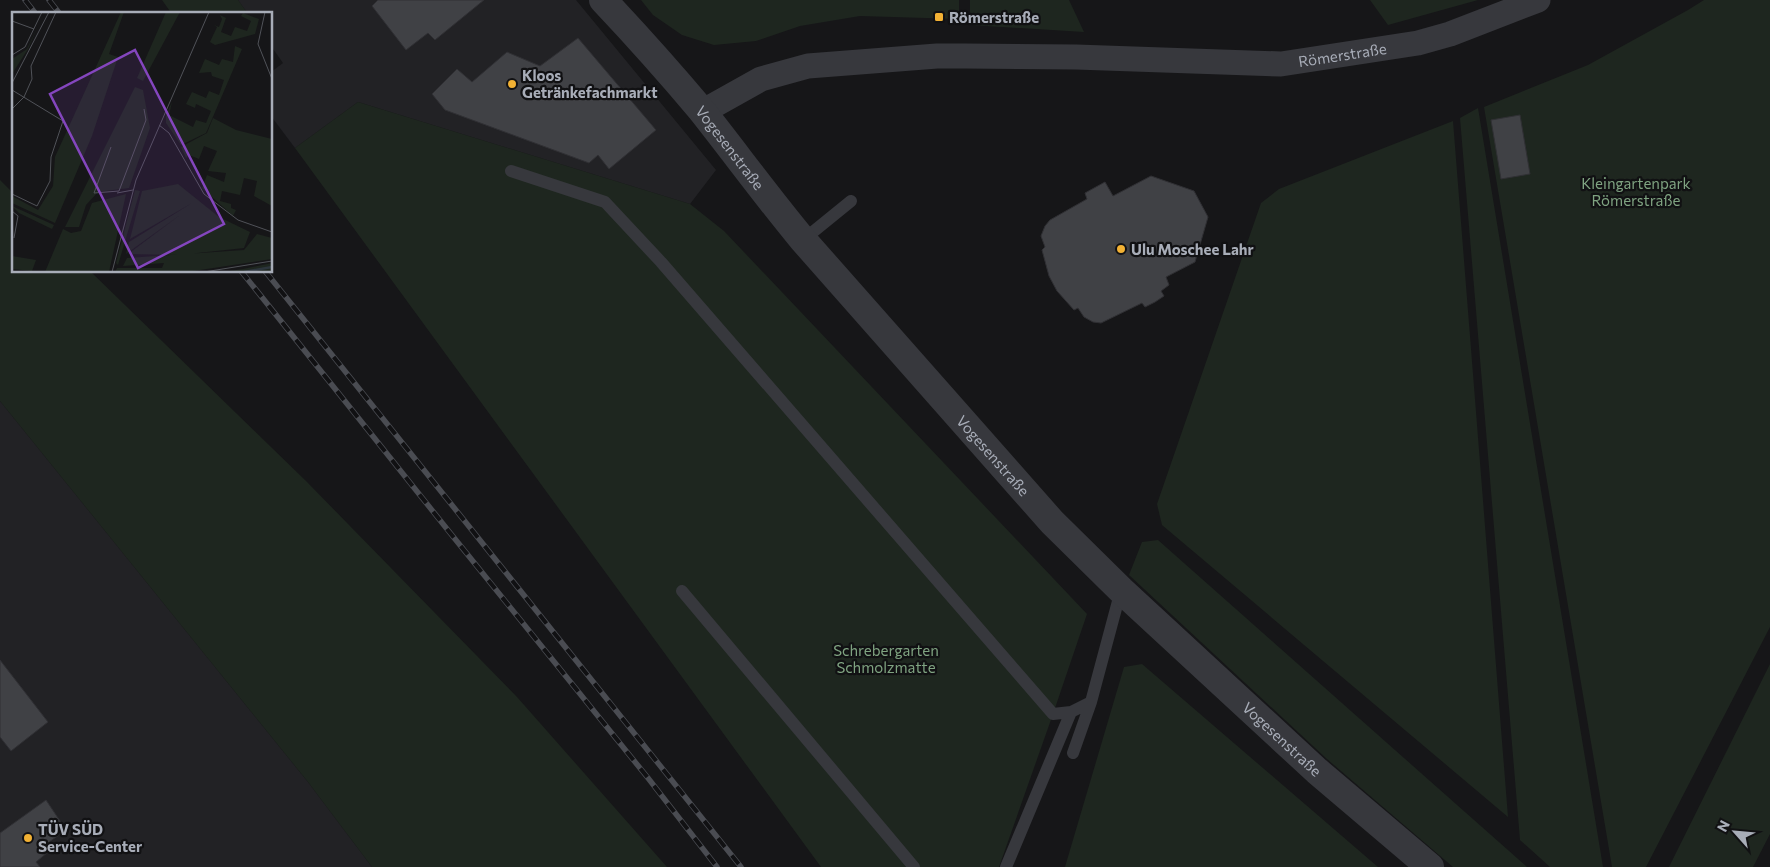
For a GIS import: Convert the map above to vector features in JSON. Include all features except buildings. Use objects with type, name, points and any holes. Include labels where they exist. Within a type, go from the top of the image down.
[{"type":"street","name":"Vogesenstraße","points":[[603,0],[702,112],[767,197],[803,240],[1052,522],[1121,590],[1317,771],[1430,867]]},
{"type":"street","name":"Römerstraße","points":[[702,112],[760,79],[808,66],[956,56],[1076,57],[1281,64],[1418,43],[1450,34],[1538,0]]},
{"type":"lane","points":[[512,171],[605,202],[661,262],[1053,714],[1071,712],[1091,702]]},
{"type":"lane","points":[[803,240],[851,201]]},
{"type":"lane","points":[[1073,753],[1091,702],[1121,590]]},
{"type":"lane","points":[[682,592],[914,867]]},
{"type":"lane","points":[[1006,867],[1071,712]]},
{"type":"shaded area","points":[[238,0],[576,0],[716,170],[690,204],[358,102],[295,148],[272,117],[272,71],[283,63],[272,47],[272,12],[247,12]]},
{"type":"shaded area","points":[[0,401],[308,782],[372,867],[0,867]]},
{"type":"green space","points":[[162,0],[238,0],[247,12],[171,12]]},
{"type":"green space","points":[[641,0],[959,0],[959,19],[860,16],[800,26],[756,41],[714,45],[682,35],[653,15]]},
{"type":"green space","points":[[970,0],[1069,0],[1084,32],[970,25]]},
{"type":"green space","points":[[1370,0],[1478,0],[1388,25]]},
{"type":"green space","name":"Kleingartenpark Römerstraße","points":[[1704,0],[1770,0],[1770,627],[1646,867],[1612,867],[1484,107],[1588,65]]},
{"type":"green space","name":"Schrebergarten Schmolzmatte","points":[[358,102],[690,204],[724,231],[1087,614],[999,867],[821,867],[295,148]]},
{"type":"green space","points":[[1478,108],[1603,867],[1550,867],[1520,840],[1460,118]]},
{"type":"green space","points":[[1453,121],[1508,817],[1162,525],[1157,504],[1261,203],[1279,189]]},
{"type":"green space","points":[[0,180],[12,192],[12,272],[91,272],[307,482],[517,697],[667,867],[372,867],[308,782],[0,401]]},
{"type":"green space","points":[[1158,540],[1527,867],[1453,867],[1327,759],[1129,575],[1142,542]]},
{"type":"green space","points":[[1142,664],[1378,867],[1065,867],[1124,667]]},
{"type":"green space","points":[[1770,664],[1770,834],[1753,867],[1669,867]]},
{"type":"railway","points":[[25,0],[34,12]]},
{"type":"railway","points":[[49,0],[58,12]]},
{"type":"railway","points":[[242,272],[648,778],[717,867]]},
{"type":"railway","points":[[266,272],[741,867]]},
{"type":"place","name":"Römerstraße","points":[[939,17]]},
{"type":"place","name":"Kloos Getränkefachmarkt","points":[[512,84]]},
{"type":"place","name":"Ulu Moschee Lahr","points":[[1121,249]]},
{"type":"place","name":"TÜV SÜD Service-Center","points":[[28,838]]}]
